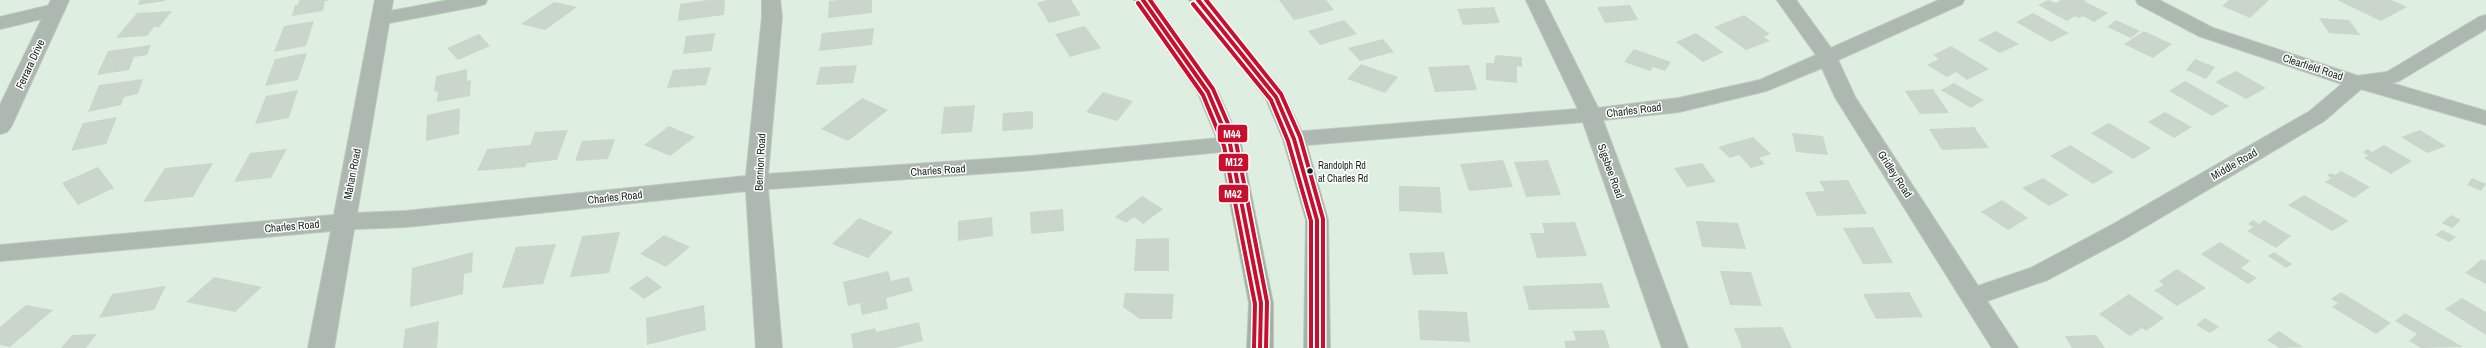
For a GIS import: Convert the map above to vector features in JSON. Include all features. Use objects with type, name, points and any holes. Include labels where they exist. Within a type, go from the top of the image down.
[{"type":"main road","points":[[1143,0],[1208,92],[1230,144],[1261,303],[1260,348]]},
{"type":"main road","points":[[1198,0],[1276,97],[1294,139],[1317,220],[1317,348]]},
{"type":"street","points":[[383,9],[478,0]]},
{"type":"street","name":"Bennion Road","points":[[769,348],[756,182],[772,17],[772,0]]},
{"type":"street","name":"Sigsbee Road","points":[[1535,0],[1591,115],[1675,348]]},
{"type":"street","name":"Gridley Road","points":[[1786,0],[1827,57],[1845,97],[1974,296],[2005,348]]},
{"type":"street","name":"Charles Road","points":[[1294,139],[1591,115],[1679,105],[1766,85],[1955,0]]},
{"type":"street","name":"Clearfield Road","points":[[2145,0],[2206,32],[2357,82],[2400,92],[2486,118]]},
{"type":"street","points":[[0,23],[58,5]]},
{"type":"street","name":"Ferrara Drive","points":[[0,127],[58,5]]},
{"type":"street","name":"Mahan Road","points":[[321,348],[383,9]]},
{"type":"street","points":[[2357,82],[2392,77],[2486,21]]},
{"type":"street","name":"Middle Road","points":[[1974,296],[2039,274],[2118,232],[2317,116],[2357,82]]},
{"type":"street","name":"Charles Road","points":[[0,253],[343,222],[406,219],[756,182],[1032,163],[1230,144]]},
{"type":"building","points":[[140,0],[165,0],[165,1],[138,5]]},
{"type":"building","points":[[299,0],[329,1],[325,1],[323,11],[292,16],[295,5],[298,5]]},
{"type":"building","points":[[707,0],[725,0],[724,15],[678,21],[680,4]]},
{"type":"building","points":[[872,0],[872,13],[828,18],[829,1]]},
{"type":"building","points":[[1047,0],[1071,0],[1081,15],[1049,23],[1037,3]]},
{"type":"building","points":[[1279,0],[1326,0],[1334,10],[1294,20]]},
{"type":"building","points":[[2048,0],[2056,3],[2061,0],[2087,0],[2084,1],[2108,13],[2094,22],[2083,16],[2079,18],[2075,16],[2067,21],[2038,5]]},
{"type":"building","points":[[2229,0],[2269,0],[2250,18],[2222,6]]},
{"type":"building","points":[[2337,0],[2391,0],[2407,7],[2381,21]]},
{"type":"building","points":[[554,2],[577,7],[545,30],[521,24]]},
{"type":"building","points":[[1630,5],[1638,20],[1605,23],[1597,7]]},
{"type":"building","points":[[1494,7],[1500,23],[1463,25],[1457,9]]},
{"type":"building","points":[[172,11],[159,27],[154,27],[147,36],[116,38],[137,13]]},
{"type":"building","points":[[2033,13],[2069,33],[2051,42],[2016,22]]},
{"type":"building","points":[[1744,15],[1770,34],[1764,37],[1770,41],[1746,50],[1714,27]]},
{"type":"building","points":[[2319,18],[2349,20],[2360,35],[2329,33]]},
{"type":"building","points":[[1344,20],[1357,34],[1320,45],[1308,31]]},
{"type":"building","points":[[2116,20],[2140,31],[2131,38],[2107,27]]},
{"type":"building","points":[[314,21],[306,46],[274,52],[284,26]]},
{"type":"building","points":[[1085,26],[1101,48],[1070,57],[1055,34]]},
{"type":"building","points":[[874,28],[872,45],[819,51],[822,33]]},
{"type":"building","points":[[1996,31],[2019,44],[2000,53],[1978,40]]},
{"type":"building","points":[[2144,31],[2172,44],[2153,58],[2124,44]]},
{"type":"building","points":[[715,33],[712,51],[683,54],[686,36]]},
{"type":"building","points":[[1696,33],[1723,52],[1703,62],[1676,42]]},
{"type":"building","points":[[479,34],[490,46],[458,60],[447,48]]},
{"type":"building","points":[[1383,39],[1394,52],[1360,61],[1348,48]]},
{"type":"building","points":[[151,45],[147,55],[134,57],[129,70],[97,75],[108,51]]},
{"type":"building","points":[[1951,46],[1989,69],[1967,80],[1956,72],[1947,77],[1927,65],[1939,59],[1933,55]]},
{"type":"building","points":[[1634,49],[1671,62],[1665,71],[1653,67],[1650,71],[1624,62]]},
{"type":"building","points":[[307,53],[298,80],[265,86],[275,59]]},
{"type":"building","points":[[1495,55],[1522,57],[1522,67],[1517,66],[1517,83],[1486,80],[1486,63],[1494,63]]},
{"type":"building","points":[[2195,59],[2215,67],[2206,79],[2186,70]]},
{"type":"building","points":[[1361,64],[1398,77],[1385,93],[1347,79]]},
{"type":"building","points":[[857,65],[853,83],[816,85],[820,67]]},
{"type":"building","points":[[1469,65],[1477,90],[1435,92],[1428,67]]},
{"type":"building","points":[[711,67],[706,85],[667,88],[673,70]]},
{"type":"building","points":[[467,69],[467,81],[471,80],[470,96],[437,102],[438,91],[434,92],[436,76]]},
{"type":"building","points":[[2236,71],[2266,88],[2246,99],[2215,82]]},
{"type":"building","points":[[143,79],[138,94],[124,97],[121,105],[88,112],[99,85]]},
{"type":"building","points":[[2185,81],[2229,106],[2212,116],[2169,91]]},
{"type":"building","points":[[1954,83],[1984,100],[1971,108],[1941,90]]},
{"type":"building","points":[[1933,89],[1949,113],[1920,114],[1905,91]]},
{"type":"building","points":[[298,90],[289,118],[255,124],[266,96]]},
{"type":"building","points":[[1103,92],[1133,101],[1117,121],[1086,112]]},
{"type":"building","points":[[862,98],[888,110],[848,141],[821,129]]},
{"type":"building","points":[[975,105],[972,132],[941,134],[944,107]]},
{"type":"building","points":[[460,108],[459,134],[426,141],[427,115]]},
{"type":"building","points":[[1033,111],[1033,129],[1002,131],[1003,113]]},
{"type":"building","points":[[2165,112],[2192,127],[2174,138],[2148,122]]},
{"type":"building","points":[[117,117],[106,144],[71,151],[83,123]]},
{"type":"building","points":[[2109,123],[2151,148],[2133,159],[2091,133]]},
{"type":"building","points":[[669,126],[695,137],[670,156],[644,145]]},
{"type":"building","points":[[1974,127],[1989,148],[1942,150],[1929,129]]},
{"type":"building","points":[[568,130],[557,160],[527,163],[525,167],[477,171],[487,149],[530,145],[535,132]]},
{"type":"building","points":[[2420,130],[2446,146],[2427,153],[2401,137]]},
{"type":"building","points":[[1792,133],[1823,136],[1828,155],[1796,152]]},
{"type":"building","points":[[1753,137],[1771,154],[1759,158],[1765,164],[1751,168],[1739,155],[1730,158],[1718,147]]},
{"type":"building","points":[[615,139],[608,159],[575,161],[582,141]]},
{"type":"building","points":[[2070,145],[2114,172],[2093,184],[2050,156]]},
{"type":"building","points":[[2384,145],[2412,161],[2391,174],[2364,158],[2368,156],[2363,152],[2368,149],[2372,152]]},
{"type":"building","points":[[287,149],[271,178],[234,182],[250,153]]},
{"type":"building","points":[[1503,160],[1513,187],[1469,191],[1460,164]]},
{"type":"building","points":[[1548,160],[1561,195],[1526,197],[1514,162]]},
{"type":"building","points":[[213,163],[193,197],[143,202],[165,168]]},
{"type":"building","points":[[1702,163],[1716,182],[1687,187],[1674,168]]},
{"type":"building","points":[[98,167],[114,188],[78,205],[62,183]]},
{"type":"building","points":[[2341,171],[2370,187],[2354,198],[2325,182],[2331,178],[2327,175],[2331,173],[2335,175]]},
{"type":"building","points":[[2043,178],[2069,195],[2049,206],[2022,188]]},
{"type":"building","points":[[2472,178],[2486,184],[2481,191],[2467,185]]},
{"type":"building","points":[[1848,180],[1867,214],[1817,216],[1805,192],[1825,191],[1819,181]]},
{"type":"building","points":[[1399,186],[1440,187],[1442,213],[1399,211]]},
{"type":"building","points":[[2304,195],[2349,221],[2332,231],[2288,205]]},
{"type":"building","points":[[1142,196],[1163,209],[1143,224],[1134,217],[1126,223],[1115,217]]},
{"type":"building","points":[[2002,200],[2028,218],[2008,230],[1981,212]]},
{"type":"building","points":[[1063,209],[1064,231],[1031,234],[1030,212]]},
{"type":"building","points":[[2451,215],[2461,220],[2452,228],[2442,223]]},
{"type":"building","points":[[992,217],[993,236],[958,241],[958,221]]},
{"type":"building","points":[[859,218],[893,232],[868,258],[832,244]]},
{"type":"building","points":[[2253,220],[2259,224],[2264,220],[2291,236],[2276,248],[2247,231],[2253,227],[2248,224]]},
{"type":"building","points":[[1696,221],[1738,223],[1746,249],[1702,247]]},
{"type":"building","points":[[1575,222],[1587,256],[1537,258],[1530,233],[1545,233],[1542,223]]},
{"type":"building","points":[[1873,227],[1893,263],[1863,264],[1843,228]]},
{"type":"building","points":[[2442,230],[2456,237],[2449,242],[2435,235]]},
{"type":"building","points":[[620,232],[609,273],[570,277],[582,236]]},
{"type":"building","points":[[664,235],[690,247],[666,267],[640,254]]},
{"type":"building","points":[[1169,238],[1169,271],[1134,271],[1136,239]]},
{"type":"building","points":[[2220,242],[2250,261],[2241,268],[2257,278],[2248,284],[2201,254]]},
{"type":"building","points":[[556,244],[543,284],[502,288],[516,247]]},
{"type":"building","points":[[473,252],[472,272],[464,274],[463,294],[410,307],[412,268]]},
{"type":"building","points":[[1444,252],[1448,274],[1413,275],[1409,253]]},
{"type":"building","points":[[2274,252],[2292,264],[2286,268],[2268,256]]},
{"type":"building","points":[[2482,259],[2486,261],[2486,284],[2465,273]]},
{"type":"building","points":[[2177,269],[2206,288],[2177,306],[2154,290],[2164,285],[2159,281]]},
{"type":"building","points":[[888,271],[891,281],[909,277],[913,291],[886,298],[888,309],[862,315],[860,303],[848,306],[843,282]]},
{"type":"building","points":[[1720,271],[1751,272],[1762,306],[1730,305]]},
{"type":"building","points":[[647,276],[662,287],[644,299],[629,288]]},
{"type":"building","points":[[214,277],[262,287],[235,312],[186,302]]},
{"type":"building","points":[[1602,283],[1610,308],[1529,310],[1523,286]]},
{"type":"building","points":[[166,286],[154,310],[99,318],[112,294]]},
{"type":"building","points":[[1909,292],[1923,317],[1876,319],[1863,294]]},
{"type":"building","points":[[2341,292],[2391,323],[2376,334],[2332,307],[2338,303],[2331,299]]},
{"type":"building","points":[[1125,293],[1174,294],[1172,319],[1140,319],[1123,307]]},
{"type":"building","points":[[2129,294],[2164,318],[2146,331],[2142,328],[2130,336],[2099,314]]},
{"type":"building","points":[[2462,298],[2486,312],[2486,335],[2445,309]]},
{"type":"building","points":[[26,305],[53,310],[10,347],[0,345],[0,327]]},
{"type":"building","points":[[704,305],[706,330],[647,345],[646,318]]},
{"type":"building","points":[[1418,310],[1467,312],[1470,342],[1420,340]]},
{"type":"building","points":[[2405,313],[2463,347],[2421,348],[2409,341],[2417,334],[2395,321]]},
{"type":"building","points":[[2205,318],[2219,327],[2210,333],[2196,325]]},
{"type":"building","points":[[439,321],[437,348],[403,348],[405,329]]},
{"type":"building","points":[[919,322],[923,341],[894,348],[853,348],[851,334],[875,328],[876,332]]},
{"type":"building","points":[[1782,327],[1792,348],[1742,348],[1734,328]]},
{"type":"building","points":[[1604,330],[1610,348],[1566,348],[1564,341],[1576,340],[1573,331]]},
{"type":"building","points":[[2279,331],[2303,347],[2279,348],[2267,340]]},
{"type":"building","points":[[97,334],[86,348],[61,348],[72,335]]},
{"type":"building","points":[[2096,335],[2105,348],[2072,348],[2065,336]]},
{"type":"transit line","name":"M12","points":[[1143,0],[1208,92],[1230,144],[1261,303],[1260,348]]},
{"type":"transit line","name":"M44","points":[[1150,0],[1213,89],[1236,142],[1267,302],[1266,348]]},
{"type":"transit line","name":"M12","points":[[1198,0],[1276,97],[1294,139],[1317,220],[1317,348]]},
{"type":"transit line","name":"M44","points":[[1206,0],[1281,94],[1300,137],[1323,219],[1323,348]]},
{"type":"transit line","name":"M42","points":[[1138,3],[1203,95],[1224,146],[1255,304],[1254,348]]},
{"type":"transit line","name":"M42","points":[[1193,4],[1271,100],[1288,141],[1311,221],[1311,348]]},
{"type":"place","name":"Randolph Rd at Charles Rd","points":[[1310,171]]}]
